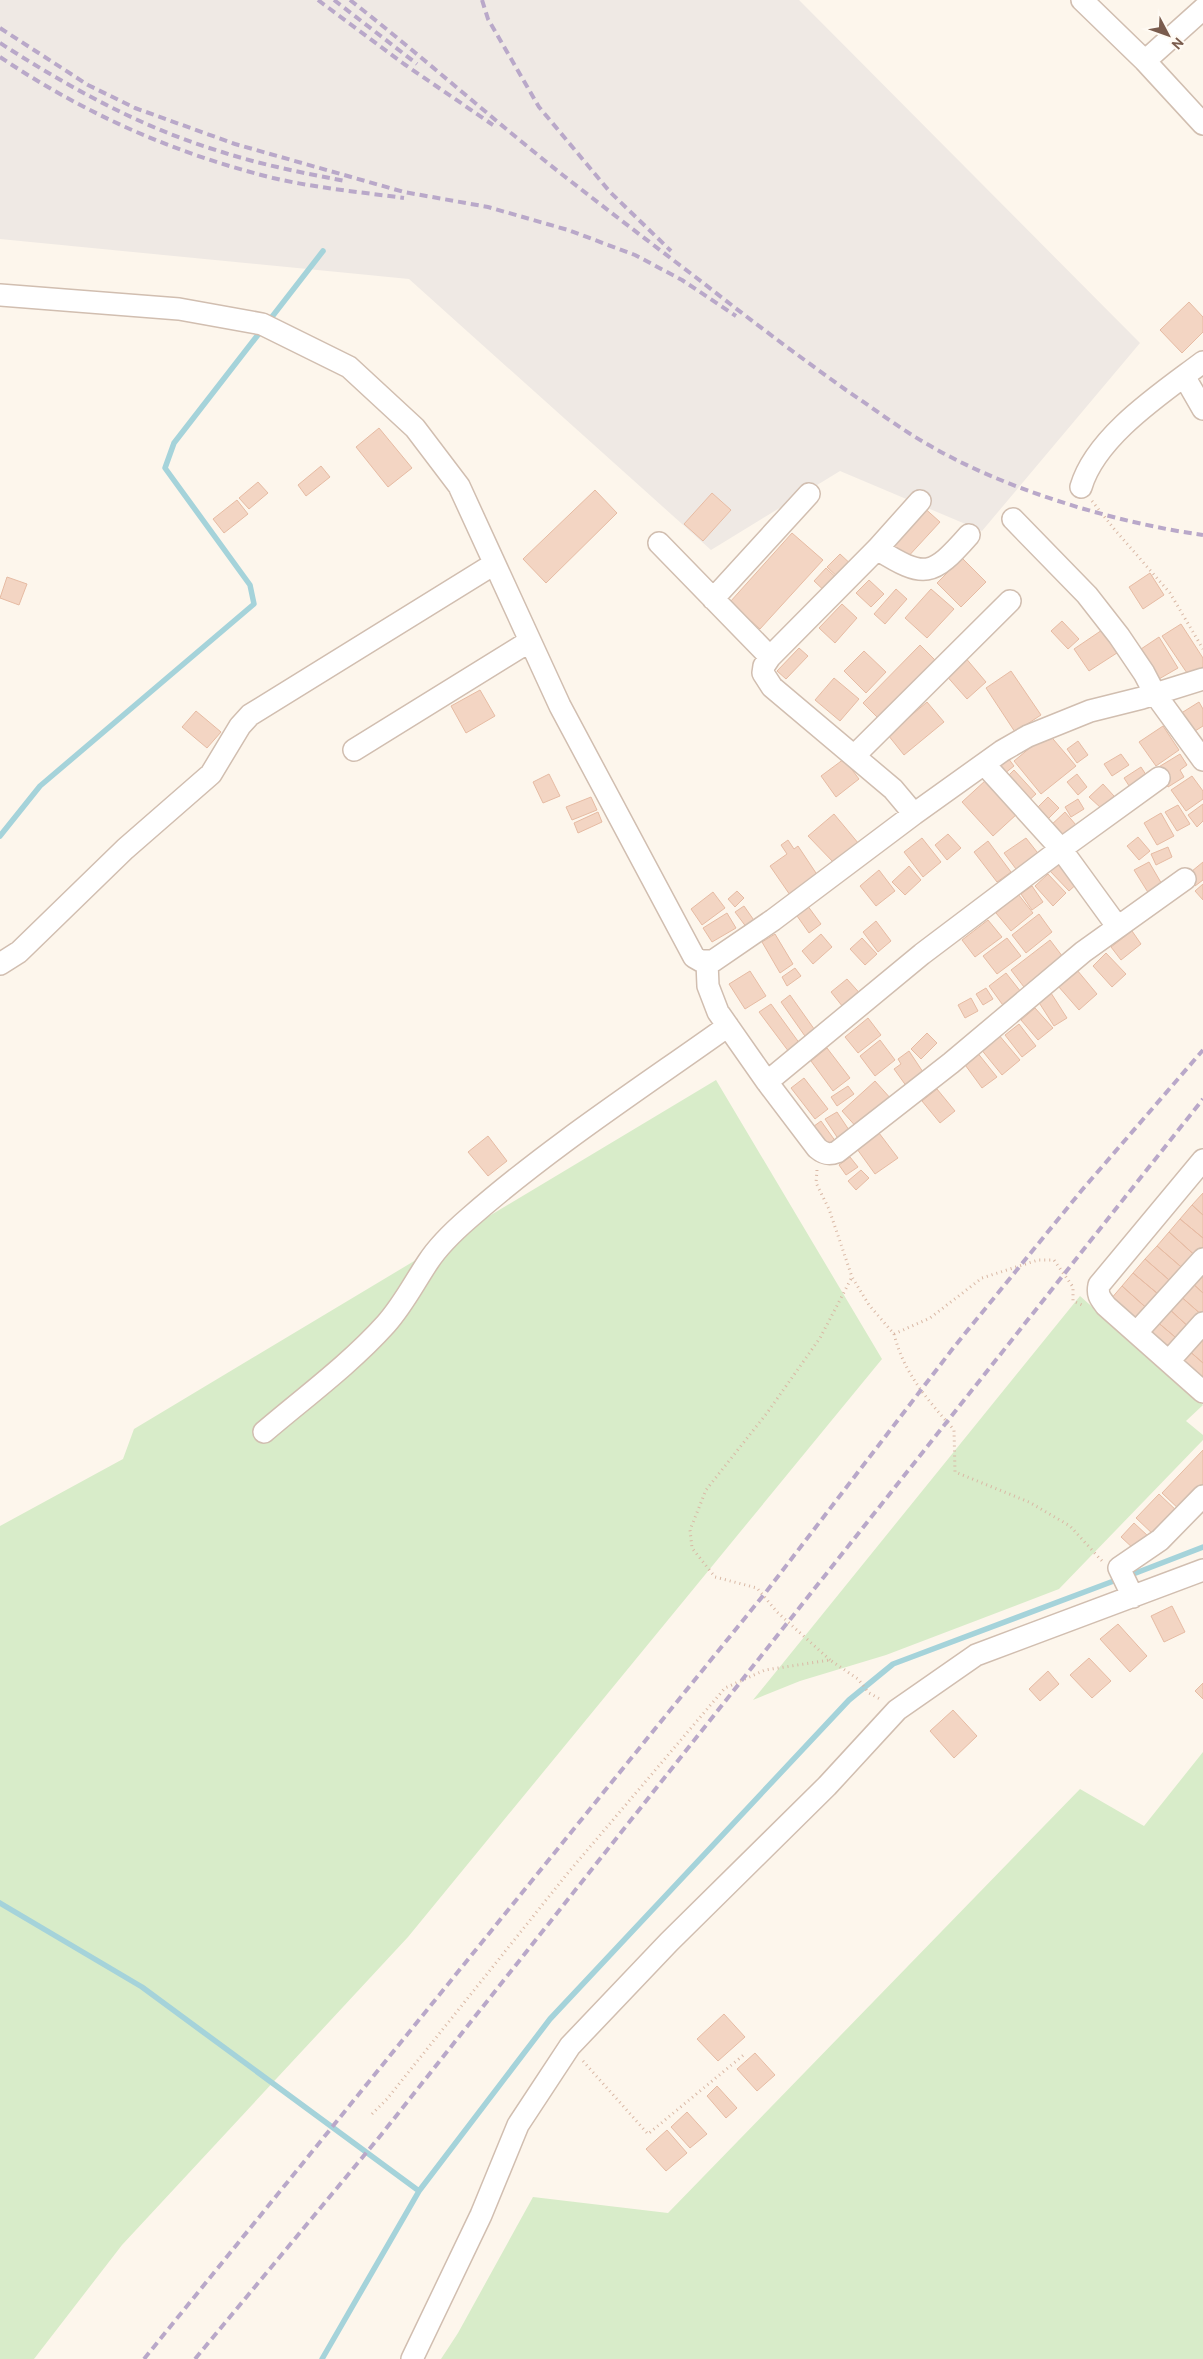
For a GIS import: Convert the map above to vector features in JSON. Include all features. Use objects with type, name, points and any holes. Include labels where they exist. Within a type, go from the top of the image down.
[{"type":"street","points":[[1082,0],[1145,61],[1203,124]]},
{"type":"street","points":[[1145,61],[1203,9]]},
{"type":"street","points":[[0,295],[179,309],[268,327],[349,367],[415,428],[458,486],[560,706],[694,957],[706,962],[713,961],[773,920],[914,814],[1002,751],[1028,736],[1090,711],[1203,679]]},
{"type":"street","points":[[1081,487],[1086,471],[1098,452],[1148,404],[1203,362]]},
{"type":"street","points":[[1184,376],[1203,409]]},
{"type":"street","points":[[713,599],[809,494]]},
{"type":"street","points":[[914,814],[893,789],[766,680],[763,673],[764,666],[770,657],[877,549],[920,501]]},
{"type":"street","points":[[1013,519],[1087,595],[1119,636],[1144,672],[1155,694],[1203,760]]},
{"type":"street","points":[[877,549],[901,564],[915,569],[926,570],[948,559],[969,535]]},
{"type":"street","points":[[659,543],[770,657]]},
{"type":"street","points":[[0,964],[18,952],[126,849],[203,782],[211,774],[240,726],[250,715],[494,564]]},
{"type":"street","points":[[854,756],[1010,601]]},
{"type":"street","points":[[354,750],[530,641]]},
{"type":"street","points":[[985,765],[1061,848],[1117,926]]},
{"type":"street","points":[[766,1082],[922,954],[1061,848],[1159,778]]},
{"type":"street","points":[[706,962],[708,986],[718,1012],[766,1082],[817,1148],[823,1153],[831,1154],[837,1152],[951,1062],[1083,952],[1185,879]]},
{"type":"street","points":[[264,1432],[354,1356],[386,1324],[404,1303],[428,1262],[442,1244],[470,1218],[540,1160],[728,1026]]},
{"type":"street","points":[[1203,1160],[1099,1285],[1098,1296],[1203,1392]]},
{"type":"street","points":[[1137,1332],[1203,1259]]},
{"type":"street","points":[[1169,1361],[1203,1323]]},
{"type":"street","points":[[1133,1597],[1120,1572],[1194,1512],[1203,1496]]},
{"type":"street","points":[[412,2359],[481,2215],[518,2124],[570,2046],[669,1942],[827,1786],[897,1710],[976,1655],[1203,1570]]},
{"type":"path","points":[[1081,487],[1115,530],[1170,593],[1203,649]]},
{"type":"path","points":[[817,1148],[816,1183],[829,1209],[852,1277],[869,1305],[894,1334],[899,1356],[932,1407],[954,1430],[955,1472],[1028,1502],[1070,1526],[1102,1562],[1120,1572]]},
{"type":"path","points":[[894,1334],[930,1318],[982,1278],[1038,1260],[1054,1260],[1074,1287],[1073,1301],[1081,1305],[1102,1301]]},
{"type":"path","points":[[852,1277],[820,1338],[767,1413],[706,1490],[690,1530],[692,1548],[716,1577],[757,1588],[777,1612],[830,1660],[858,1679],[869,1693]]},
{"type":"path","points":[[372,2114],[387,2099],[568,1874],[724,1688],[765,1670],[830,1660]]},
{"type":"path","points":[[570,2046],[648,2134],[746,2053]]},
{"type":"shaded area","points":[[0,0],[799,0],[1140,343],[982,531],[840,471],[711,550],[409,279],[0,239]]},
{"type":"green space","points":[[716,1080],[882,1359],[408,1937],[122,2245],[34,2359],[0,2359],[0,1526],[123,1459],[134,1429]]},
{"type":"green space","points":[[1080,1296],[1203,1405],[1186,1421],[1203,1435],[1203,1440],[1059,1589],[886,1655],[800,1681],[753,1700]]},
{"type":"green space","points":[[1203,1752],[1203,2359],[441,2359],[458,2333],[533,2197],[668,2213],[1080,1789],[1144,1826]]},
{"type":"building","points":[[1189,302],[1203,317],[1203,332],[1182,353],[1160,330]]},
{"type":"building","points":[[379,428],[412,468],[388,487],[356,447]]},
{"type":"building","points":[[321,466],[330,477],[306,496],[298,485]]},
{"type":"building","points":[[258,482],[268,493],[249,509],[239,498]]},
{"type":"building","points":[[595,490],[617,513],[546,583],[523,559]]},
{"type":"building","points":[[712,493],[731,510],[703,541],[684,524]]},
{"type":"building","points":[[237,500],[248,514],[224,533],[213,519]]},
{"type":"building","points":[[921,505],[940,522],[905,560],[887,543]]},
{"type":"building","points":[[792,533],[823,560],[760,629],[730,602]]},
{"type":"building","points":[[840,554],[855,568],[842,581],[827,567]]},
{"type":"building","points":[[962,558],[986,582],[961,607],[937,583]]},
{"type":"building","points":[[826,568],[841,582],[829,595],[814,581]]},
{"type":"building","points":[[1150,573],[1164,595],[1143,609],[1129,587]]},
{"type":"building","points":[[7,577],[27,584],[19,605],[0,598]]},
{"type":"building","points":[[869,580],[884,594],[871,607],[856,593]]},
{"type":"building","points":[[896,589],[907,599],[885,624],[874,614]]},
{"type":"building","points":[[931,589],[954,609],[927,638],[905,618]]},
{"type":"building","points":[[842,604],[857,618],[835,643],[819,628]]},
{"type":"building","points":[[1062,621],[1079,639],[1068,649],[1051,631]]},
{"type":"building","points":[[1181,624],[1203,658],[1203,667],[1189,676],[1162,636]]},
{"type":"building","points":[[1105,628],[1120,651],[1089,671],[1074,649]]},
{"type":"building","points":[[1159,637],[1178,668],[1159,679],[1141,649]]},
{"type":"building","points":[[920,645],[939,664],[882,722],[863,703]]},
{"type":"building","points":[[799,648],[808,656],[786,679],[777,671]]},
{"type":"building","points":[[864,651],[886,672],[866,693],[844,671]]},
{"type":"building","points":[[964,656],[986,682],[967,699],[944,673]]},
{"type":"building","points":[[1011,671],[1041,715],[1015,732],[986,688]]},
{"type":"building","points":[[834,678],[859,699],[840,721],[815,700]]},
{"type":"building","points":[[480,690],[495,716],[466,733],[451,706]]},
{"type":"building","points":[[927,702],[944,722],[904,755],[888,735]]},
{"type":"building","points":[[1199,702],[1203,709],[1203,726],[1187,736],[1175,717]]},
{"type":"building","points":[[196,711],[221,732],[207,748],[182,727]]},
{"type":"building","points":[[1163,726],[1179,750],[1156,766],[1139,742]]},
{"type":"building","points":[[1048,733],[1076,766],[1041,794],[1014,761]]},
{"type":"building","points":[[1078,741],[1088,755],[1077,763],[1067,749]]},
{"type":"building","points":[[1121,754],[1129,765],[1112,776],[1104,764]]},
{"type":"building","points":[[1180,754],[1187,765],[1180,770],[1184,777],[1168,787],[1157,768]]},
{"type":"building","points":[[1008,758],[1014,766],[1004,774],[998,766]]},
{"type":"building","points":[[844,759],[859,779],[836,797],[821,776]]},
{"type":"building","points":[[1141,767],[1150,781],[1133,792],[1124,778]]},
{"type":"building","points":[[1014,770],[1036,794],[1025,804],[1003,781]]},
{"type":"building","points":[[549,774],[560,796],[543,803],[533,782]]},
{"type":"building","points":[[1077,774],[1087,787],[1078,795],[1067,782]]},
{"type":"building","points":[[1192,776],[1203,791],[1203,799],[1186,811],[1171,790]]},
{"type":"building","points":[[986,780],[1017,814],[993,836],[962,802]]},
{"type":"building","points":[[1103,784],[1114,796],[1101,808],[1089,797]]},
{"type":"building","points":[[591,797],[597,810],[572,820],[566,807]]},
{"type":"building","points":[[1048,797],[1059,808],[1047,820],[1036,809]]},
{"type":"building","points":[[1078,799],[1084,809],[1071,817],[1065,807]]},
{"type":"building","points":[[1203,804],[1203,821],[1197,827],[1188,815]]},
{"type":"building","points":[[1178,805],[1190,824],[1177,831],[1165,812]]},
{"type":"building","points":[[598,812],[602,822],[578,833],[574,823]]},
{"type":"building","points":[[1065,812],[1076,825],[1059,839],[1049,827]]},
{"type":"building","points":[[1161,813],[1174,836],[1157,845],[1144,823]]},
{"type":"building","points":[[834,814],[859,844],[835,864],[808,836]]},
{"type":"building","points":[[948,834],[961,848],[947,860],[935,845]]},
{"type":"building","points":[[1138,837],[1150,851],[1139,860],[1127,846]]},
{"type":"building","points":[[922,838],[941,862],[923,877],[904,852]]},
{"type":"building","points":[[1026,838],[1041,857],[1019,873],[1004,853]]},
{"type":"building","points":[[788,840],[794,849],[798,846],[818,876],[790,895],[770,866],[787,854],[781,845]]},
{"type":"building","points":[[988,841],[1011,872],[997,882],[974,852]]},
{"type":"building","points":[[1168,847],[1172,857],[1156,865],[1151,854]]},
{"type":"building","points":[[1061,861],[1080,881],[1069,891],[1050,871]]},
{"type":"building","points":[[1149,862],[1163,886],[1149,894],[1134,870]]},
{"type":"building","points":[[1203,862],[1203,880],[1195,886],[1186,876]]},
{"type":"building","points":[[909,866],[921,880],[905,895],[892,882]]},
{"type":"building","points":[[879,870],[895,891],[876,906],[860,886]]},
{"type":"building","points":[[1048,874],[1066,893],[1053,906],[1035,886]]},
{"type":"building","points":[[1203,884],[1203,900],[1195,891]]},
{"type":"building","points":[[1032,886],[1043,902],[1032,910],[1021,894]]},
{"type":"building","points":[[737,891],[744,898],[735,907],[728,899]]},
{"type":"building","points":[[713,892],[725,908],[702,925],[691,909]]},
{"type":"building","points":[[1018,894],[1033,913],[1011,931],[996,913]]},
{"type":"building","points":[[807,905],[821,924],[809,933],[795,913]]},
{"type":"building","points":[[744,906],[758,926],[750,932],[735,912]]},
{"type":"building","points":[[727,913],[736,928],[712,942],[703,928]]},
{"type":"building","points":[[1039,914],[1052,932],[1026,953],[1012,935]]},
{"type":"building","points":[[988,920],[1002,937],[975,957],[962,940]]},
{"type":"building","points":[[876,921],[891,941],[878,952],[863,932]]},
{"type":"building","points":[[1132,931],[1141,944],[1121,960],[1111,947]]},
{"type":"building","points":[[775,934],[793,964],[780,973],[762,942]]},
{"type":"building","points":[[821,934],[832,947],[813,964],[802,951]]},
{"type":"building","points":[[862,938],[877,954],[865,965],[850,949]]},
{"type":"building","points":[[1007,938],[1021,956],[997,974],[983,956]]},
{"type":"building","points":[[1050,940],[1066,961],[1027,991],[1011,970]]},
{"type":"building","points":[[1106,953],[1126,974],[1112,987],[1093,966]]},
{"type":"building","points":[[795,968],[801,976],[787,986],[782,977]]},
{"type":"building","points":[[1077,970],[1097,994],[1079,1010],[1058,986]]},
{"type":"building","points":[[750,971],[766,996],[745,1009],[729,984]]},
{"type":"building","points":[[1006,973],[1021,992],[1005,1008],[989,986]]},
{"type":"building","points":[[847,979],[864,998],[847,1012],[831,992]]},
{"type":"building","points":[[986,988],[993,999],[983,1005],[976,994]]},
{"type":"building","points":[[1051,993],[1067,1018],[1054,1026],[1038,1001]]},
{"type":"building","points":[[790,995],[817,1033],[807,1039],[781,1002]]},
{"type":"building","points":[[971,998],[978,1011],[965,1018],[958,1005]]},
{"type":"building","points":[[771,1004],[800,1044],[789,1052],[759,1012]]},
{"type":"building","points":[[1035,1008],[1053,1028],[1038,1040],[1021,1020]]},
{"type":"building","points":[[868,1018],[881,1035],[858,1053],[845,1037]]},
{"type":"building","points":[[1019,1024],[1036,1046],[1022,1057],[1005,1035]]},
{"type":"building","points":[[927,1033],[937,1043],[921,1059],[911,1049]]},
{"type":"building","points":[[998,1034],[1020,1060],[1002,1075],[980,1048]]},
{"type":"building","points":[[880,1040],[895,1060],[875,1076],[860,1056]]},
{"type":"building","points":[[827,1048],[850,1078],[833,1091],[811,1061]]},
{"type":"building","points":[[909,1051],[925,1075],[907,1087],[894,1069],[901,1064],[898,1059]]},
{"type":"building","points":[[976,1051],[997,1077],[982,1088],[963,1062]]},
{"type":"building","points":[[804,1078],[828,1109],[815,1119],[791,1088]]},
{"type":"building","points":[[875,1081],[892,1100],[859,1130],[842,1111]]},
{"type":"building","points":[[848,1086],[854,1094],[837,1106],[831,1097]]},
{"type":"building","points":[[937,1089],[955,1111],[940,1123],[922,1101]]},
{"type":"building","points":[[837,1112],[851,1133],[839,1140],[825,1119]]},
{"type":"building","points":[[821,1121],[836,1142],[825,1150],[810,1129]]},
{"type":"building","points":[[879,1133],[898,1158],[875,1174],[857,1149]]},
{"type":"building","points":[[488,1136],[507,1161],[488,1176],[468,1152]]},
{"type":"building","points":[[850,1157],[858,1167],[846,1175],[839,1165]]},
{"type":"building","points":[[861,1170],[869,1178],[856,1190],[848,1181]]},
{"type":"building","points":[[1203,1193],[1203,1215],[1192,1205]]},
{"type":"building","points":[[1192,1205],[1203,1215],[1203,1238],[1180,1219]]},
{"type":"building","points":[[1180,1219],[1203,1238],[1203,1254],[1199,1259],[1169,1232]]},
{"type":"building","points":[[1169,1232],[1199,1259],[1187,1272],[1157,1246]]},
{"type":"building","points":[[1157,1246],[1187,1272],[1176,1286],[1145,1259]]},
{"type":"building","points":[[1145,1259],[1176,1286],[1164,1299],[1133,1273]]},
{"type":"building","points":[[1203,1270],[1203,1293],[1190,1281]]},
{"type":"building","points":[[1133,1273],[1164,1299],[1152,1313],[1122,1286]]},
{"type":"building","points":[[1190,1281],[1203,1293],[1203,1316],[1178,1294]]},
{"type":"building","points":[[1122,1286],[1152,1313],[1140,1326],[1110,1300]]},
{"type":"building","points":[[1178,1294],[1203,1316],[1192,1330],[1167,1307]]},
{"type":"building","points":[[1167,1307],[1192,1330],[1181,1342],[1155,1320]]},
{"type":"building","points":[[1155,1320],[1181,1342],[1169,1355],[1144,1332]]},
{"type":"building","points":[[1199,1336],[1203,1340],[1203,1363],[1187,1349]]},
{"type":"building","points":[[1187,1349],[1203,1363],[1203,1386],[1175,1362]]},
{"type":"building","points":[[1203,1450],[1203,1492],[1183,1513],[1162,1493]]},
{"type":"building","points":[[1159,1494],[1178,1512],[1155,1536],[1136,1518]]},
{"type":"building","points":[[1134,1523],[1148,1536],[1135,1550],[1121,1537]]},
{"type":"building","points":[[1172,1606],[1185,1632],[1164,1642],[1151,1616]]},
{"type":"building","points":[[1118,1624],[1147,1656],[1130,1672],[1100,1639]]},
{"type":"building","points":[[1089,1658],[1111,1681],[1092,1698],[1070,1675]]},
{"type":"building","points":[[1048,1671],[1059,1684],[1040,1701],[1029,1689]]},
{"type":"building","points":[[1203,1683],[1203,1699],[1195,1691]]},
{"type":"building","points":[[953,1710],[977,1736],[954,1758],[930,1731]]},
{"type":"building","points":[[724,2014],[745,2037],[718,2061],[697,2039]]},
{"type":"building","points":[[755,2053],[775,2075],[757,2091],[737,2069]]},
{"type":"building","points":[[717,2086],[737,2108],[726,2118],[707,2096]]},
{"type":"building","points":[[687,2112],[707,2134],[690,2148],[671,2127]]},
{"type":"building","points":[[667,2130],[687,2153],[666,2171],[646,2149]]},
{"type":"waterway","points":[[0,836],[40,786],[254,604],[250,585],[165,468],[174,443],[323,251]]},
{"type":"waterway","points":[[1128,1576],[1203,1547]]},
{"type":"waterway","points":[[0,1903],[142,1987],[419,2191],[550,2019],[849,1700],[893,1664],[1119,1579]]},
{"type":"waterway","points":[[322,2359],[419,2191]]},
{"type":"railway","points":[[318,0],[404,64],[493,125]]},
{"type":"railway","points":[[334,0],[417,64]]},
{"type":"railway","points":[[350,0],[598,203],[737,310],[896,425],[957,460],[990,476],[1061,502],[1134,522],[1203,535]]},
{"type":"railway","points":[[482,0],[488,19],[539,107],[610,192],[671,251]]},
{"type":"railway","points":[[0,28],[88,85],[135,108],[235,144],[404,192],[488,207],[568,230],[635,255],[682,280],[736,316]]},
{"type":"railway","points":[[0,43],[80,91],[163,131],[252,161],[345,181]]},
{"type":"railway","points":[[0,57],[32,78],[97,114],[131,130],[200,157],[273,178],[338,190],[404,198]]},
{"type":"railway","points":[[144,2359],[766,1592],[954,1347],[1082,1190],[1203,1050]]},
{"type":"railway","points":[[195,2359],[381,2135],[1203,1099]]}]
